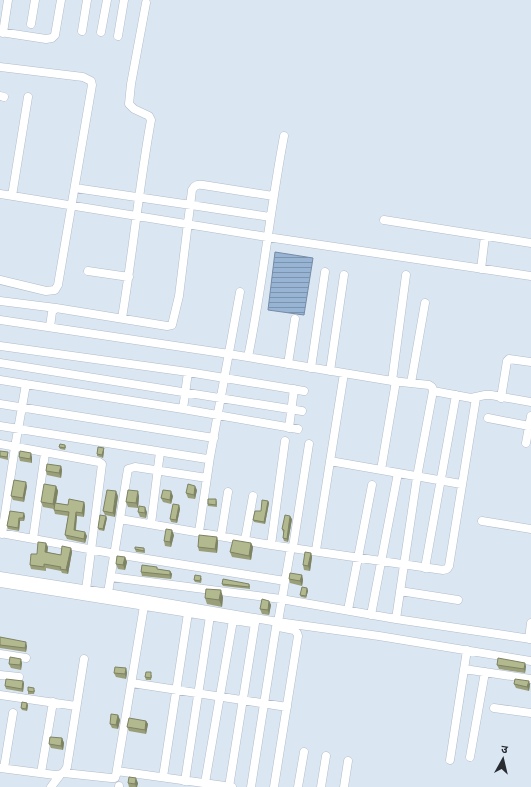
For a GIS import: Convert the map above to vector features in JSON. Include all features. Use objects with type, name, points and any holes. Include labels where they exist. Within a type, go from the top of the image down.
[{"type":"street","points":[[8,0],[1,33],[46,39],[52,38],[55,35],[61,0]]},
{"type":"street","points":[[31,24],[35,0]]},
{"type":"street","points":[[82,31],[87,0]]},
{"type":"street","points":[[101,32],[106,0]]},
{"type":"street","points":[[118,36],[124,0]]},
{"type":"street","points":[[122,318],[129,277],[138,197],[151,120],[147,114],[130,106],[129,100],[146,3]]},
{"type":"street","points":[[0,67],[83,77],[91,81],[92,85],[58,285],[55,290],[46,291],[0,280]]},
{"type":"street","points":[[12,196],[28,98]]},
{"type":"street","points":[[248,358],[260,296],[273,196],[284,136]]},
{"type":"street","points":[[0,301],[56,308],[167,326],[172,325],[179,296],[192,190],[195,186],[198,184],[273,196]]},
{"type":"street","points":[[75,188],[191,204],[270,217]]},
{"type":"street","points":[[0,194],[188,225],[531,276]]},
{"type":"street","points":[[384,220],[531,243]]},
{"type":"street","points":[[481,269],[485,236]]},
{"type":"street","points":[[88,271],[129,277]]},
{"type":"street","points":[[311,368],[325,272]]},
{"type":"street","points":[[381,470],[394,381],[406,274]]},
{"type":"street","points":[[330,371],[344,275]]},
{"type":"street","points":[[199,532],[210,457],[240,292]]},
{"type":"street","points":[[411,383],[425,303]]},
{"type":"street","points":[[50,327],[52,312],[56,308]]},
{"type":"street","points":[[288,364],[295,318]]},
{"type":"street","points":[[0,320],[229,354],[394,381],[428,385],[432,387],[433,391],[417,477],[396,619]]},
{"type":"street","points":[[0,346],[188,372],[304,391]]},
{"type":"street","points":[[501,398],[507,361],[512,359],[531,362]]},
{"type":"street","points":[[0,363],[186,391],[302,411]]},
{"type":"street","points":[[183,409],[188,372]]},
{"type":"street","points":[[316,550],[344,373]]},
{"type":"street","points":[[0,380],[298,429]]},
{"type":"street","points":[[26,384],[1,533],[116,554],[285,581]]},
{"type":"street","points":[[289,428],[294,389]]},
{"type":"street","points":[[433,391],[456,396],[476,398],[485,395],[531,402]]},
{"type":"street","points":[[425,568],[456,396]]},
{"type":"street","points":[[120,519],[358,558],[425,568],[447,569],[449,566],[476,398]]},
{"type":"street","points":[[0,404],[214,438]]},
{"type":"street","points":[[526,443],[531,416]]},
{"type":"street","points":[[488,418],[529,426]]},
{"type":"street","points":[[0,426],[202,459],[207,459],[210,457]]},
{"type":"street","points":[[270,544],[285,441]]},
{"type":"street","points":[[0,444],[99,462],[102,464],[86,590]]},
{"type":"street","points":[[251,787],[281,599],[292,547],[309,444]]},
{"type":"street","points":[[151,524],[160,452]]},
{"type":"street","points":[[33,539],[45,453]]},
{"type":"street","points":[[330,461],[461,484]]},
{"type":"street","points":[[108,593],[116,554],[128,469],[135,468],[207,478]]},
{"type":"street","points":[[371,615],[398,473]]},
{"type":"street","points":[[348,610],[372,485]]},
{"type":"street","points":[[222,536],[228,492]]},
{"type":"street","points":[[245,540],[253,496]]},
{"type":"street","points":[[482,521],[531,529]]},
{"type":"street","points":[[0,576],[108,593],[277,624],[379,636],[531,661]]},
{"type":"street","points":[[111,577],[281,599],[371,615],[530,639],[531,623]]},
{"type":"street","points":[[0,583],[254,624],[277,624],[297,632],[298,636],[274,787]]},
{"type":"street","points":[[400,591],[458,600]]},
{"type":"street","points":[[13,713],[2,768],[41,774],[115,778],[144,606]]},
{"type":"street","points":[[163,778],[188,613]]},
{"type":"street","points":[[185,781],[210,616]]},
{"type":"street","points":[[205,783],[233,620]]},
{"type":"street","points":[[117,771],[231,787],[254,624]]},
{"type":"street","points":[[450,760],[467,650]]},
{"type":"street","points":[[0,654],[26,658]]},
{"type":"street","points":[[51,787],[66,767],[84,659]]},
{"type":"street","points":[[464,669],[531,679]]},
{"type":"street","points":[[470,757],[485,672]]},
{"type":"street","points":[[0,675],[19,677]]},
{"type":"street","points":[[132,683],[287,707]]},
{"type":"street","points":[[0,695],[76,706]]},
{"type":"street","points":[[41,774],[53,702]]},
{"type":"street","points":[[494,708],[531,713]]},
{"type":"street","points":[[298,787],[304,752]]},
{"type":"street","points":[[321,787],[326,756]]},
{"type":"street","points":[[344,787],[348,761]]},
{"type":"water","points":[[275,252],[313,258],[304,315],[268,310]]},
{"type":"building","points":[[60,444],[65,445],[65,448],[59,447]]},
{"type":"building","points":[[98,447],[104,448],[102,455],[97,454]]},
{"type":"building","points":[[0,451],[8,452],[7,457],[0,456]]},
{"type":"building","points":[[20,451],[31,453],[30,459],[19,457]]},
{"type":"building","points":[[47,464],[61,466],[59,473],[46,471]]},
{"type":"building","points":[[14,480],[26,482],[23,498],[11,496]]},
{"type":"building","points":[[44,484],[56,486],[53,504],[41,502]]},
{"type":"building","points":[[188,484],[195,486],[194,495],[186,493]]},
{"type":"building","points":[[107,490],[116,491],[113,513],[103,511]]},
{"type":"building","points":[[128,490],[138,491],[136,503],[126,502]]},
{"type":"building","points":[[163,490],[171,491],[170,500],[161,498]]},
{"type":"building","points":[[69,499],[84,502],[82,513],[76,512],[74,530],[85,532],[84,539],[65,535],[69,512],[54,510],[55,503],[68,505]]},
{"type":"building","points":[[208,499],[216,499],[216,505],[208,504]]},
{"type":"building","points":[[262,500],[268,501],[264,522],[253,520],[255,511],[261,511]]},
{"type":"building","points":[[173,504],[179,505],[176,520],[170,519]]},
{"type":"building","points":[[139,506],[145,507],[145,513],[138,512]]},
{"type":"building","points":[[10,511],[24,513],[23,518],[19,518],[18,528],[7,526]]},
{"type":"building","points":[[100,515],[106,516],[103,529],[98,528]]},
{"type":"building","points":[[285,515],[290,516],[287,539],[283,538],[284,530],[282,529]]},
{"type":"building","points":[[166,529],[172,530],[170,542],[164,541]]},
{"type":"building","points":[[199,535],[217,537],[215,549],[198,547]]},
{"type":"building","points":[[233,540],[251,543],[249,556],[230,552]]},
{"type":"building","points":[[38,542],[46,543],[45,552],[61,555],[62,546],[71,548],[66,570],[60,569],[61,567],[44,564],[44,567],[30,565],[31,554],[37,554]]},
{"type":"building","points":[[135,547],[144,548],[144,551],[135,549]]},
{"type":"building","points":[[305,552],[311,553],[308,566],[303,565]]},
{"type":"building","points":[[117,556],[125,557],[123,565],[116,564]]},
{"type":"building","points":[[142,565],[170,571],[170,575],[141,572]]},
{"type":"building","points":[[290,573],[302,575],[300,581],[289,579]]},
{"type":"building","points":[[195,575],[201,576],[200,581],[194,580]]},
{"type":"building","points":[[223,579],[249,584],[249,587],[222,584]]},
{"type":"building","points":[[302,587],[307,588],[306,596],[300,595]]},
{"type":"building","points":[[206,589],[221,590],[219,600],[205,598]]},
{"type":"building","points":[[262,599],[269,601],[268,610],[260,609]]},
{"type":"building","points":[[0,637],[26,642],[25,648],[0,645]]},
{"type":"building","points":[[10,657],[21,659],[20,665],[9,664]]},
{"type":"building","points":[[498,658],[525,663],[524,669],[497,665]]},
{"type":"building","points":[[115,667],[126,668],[125,674],[114,673]]},
{"type":"building","points":[[146,672],[151,672],[151,678],[145,677]]},
{"type":"building","points":[[6,679],[23,681],[22,689],[5,686]]},
{"type":"building","points":[[515,679],[529,681],[527,687],[514,684]]},
{"type":"building","points":[[28,687],[34,688],[34,692],[28,691]]},
{"type":"building","points":[[22,702],[27,703],[26,709],[21,708]]},
{"type":"building","points":[[111,714],[118,715],[116,725],[110,724]]},
{"type":"building","points":[[129,718],[146,721],[145,730],[127,727]]},
{"type":"building","points":[[50,737],[62,738],[61,746],[49,744]]},
{"type":"building","points":[[129,777],[136,778],[135,784],[128,783]]}]
